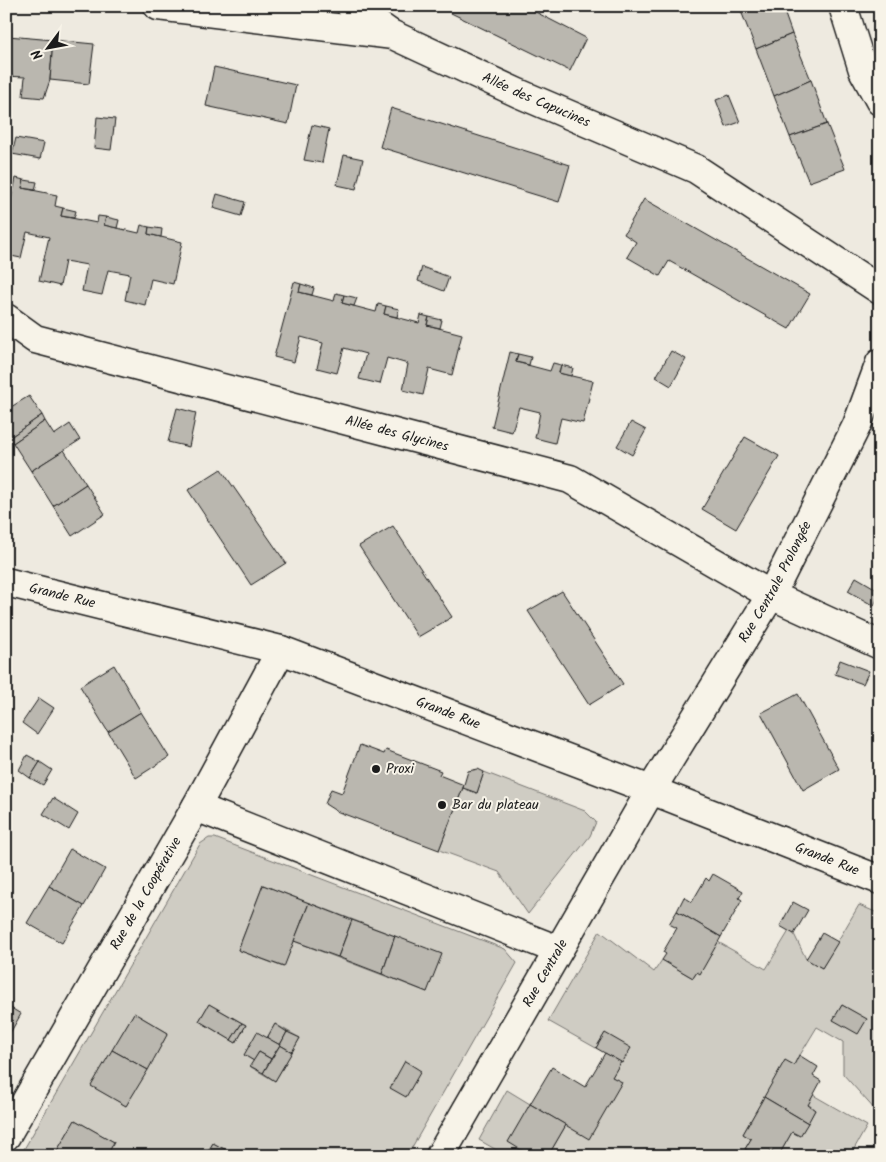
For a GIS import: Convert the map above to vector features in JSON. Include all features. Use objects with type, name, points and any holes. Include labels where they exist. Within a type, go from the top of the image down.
[{"type":"street","points":[[351,6],[392,35]]},
{"type":"street","points":[[844,6],[863,70],[880,101]]},
{"type":"street","name":"Allée des Capucines","points":[[170,7],[392,35],[518,93],[696,170],[880,290]]},
{"type":"street","name":"Allée des Glycines","points":[[6,318],[35,339],[570,478],[771,595],[880,646]]},
{"type":"street","name":"Rue Centrale Prolongée","points":[[651,790],[771,595],[857,425],[880,363]]},
{"type":"street","name":"Grande Rue","points":[[6,582],[281,650],[651,790],[880,880]]},
{"type":"street","name":"Rue de la Coopérative","points":[[6,1136],[196,807],[281,650]]},
{"type":"street","name":"Rue Centrale","points":[[440,1156],[651,790]]},
{"type":"street","points":[[196,807],[558,950]]},
{"type":"shaded area","points":[[484,772],[585,811],[596,822],[590,836],[528,914],[499,872],[439,850],[463,788],[477,793]]},
{"type":"shaded area","points":[[209,838],[215,838],[505,949],[517,963],[407,1156],[226,1156],[228,1151],[213,1143],[205,1156],[107,1156],[114,1142],[75,1120],[54,1156],[20,1156],[200,844]],"holes":[[[263,885],[395,936],[427,992],[294,941],[283,967],[238,950]],[[209,1004],[246,1025],[236,1043],[199,1021]],[[134,1013],[168,1033],[126,1106],[92,1086]],[[275,1024],[300,1038],[275,1081],[251,1067],[254,1061],[244,1055],[267,1038]]]},
{"type":"shaded area","points":[[859,905],[880,914],[880,1105],[876,1111],[843,1074],[843,1042],[817,1027],[794,1065],[785,1061],[743,1134],[751,1139],[745,1149],[757,1156],[548,1156],[566,1125],[621,1082],[612,1077],[621,1062],[605,1033],[596,1048],[548,1021],[600,931],[654,972],[662,960],[693,978],[718,942],[766,969],[789,931],[794,934],[806,959],[822,968]],"holes":[[[842,1005],[866,1019],[833,1020]]]},
{"type":"shaded area","points":[[507,1090],[530,1104],[531,1156],[507,1156],[479,1140]]},
{"type":"shaded area","points":[[813,1095],[867,1126],[850,1156],[767,1156],[770,1150],[779,1155],[792,1132],[800,1136],[815,1110],[808,1104]]},
{"type":"building","points":[[454,6],[524,6],[586,38],[570,71],[451,13]]},
{"type":"building","points":[[739,6],[782,6],[792,34],[756,49]]},
{"type":"building","points":[[792,34],[811,80],[774,96],[756,49]]},
{"type":"building","points":[[8,36],[53,40],[50,80],[44,98],[23,96],[25,77],[6,76]]},
{"type":"building","points":[[53,40],[94,44],[89,84],[50,80]]},
{"type":"building","points":[[214,67],[296,85],[288,124],[206,106]]},
{"type":"building","points":[[811,80],[827,124],[790,137],[774,96]]},
{"type":"building","points":[[729,95],[740,122],[726,127],[716,100]]},
{"type":"building","points":[[391,108],[570,165],[559,202],[380,147]]},
{"type":"building","points":[[97,117],[115,119],[111,150],[94,148]]},
{"type":"building","points":[[827,124],[845,169],[809,182],[790,137]]},
{"type":"building","points":[[312,125],[329,129],[322,163],[304,160]]},
{"type":"building","points":[[16,138],[44,143],[40,159],[12,154]]},
{"type":"building","points":[[344,155],[363,159],[356,189],[337,185]]},
{"type":"building","points":[[16,178],[24,180],[22,188],[57,195],[55,206],[63,208],[61,216],[97,223],[98,216],[106,217],[104,225],[139,233],[141,225],[149,227],[148,234],[182,242],[173,284],[151,279],[145,305],[125,300],[130,274],[108,270],[102,295],[82,291],[87,265],[65,261],[60,286],[39,281],[49,237],[27,232],[21,258],[6,255],[6,224]]},
{"type":"building","points":[[24,180],[37,182],[35,190],[22,188]]},
{"type":"building","points":[[217,194],[245,202],[241,216],[213,208]]},
{"type":"building","points":[[644,199],[810,294],[789,329],[669,261],[660,276],[627,257],[636,242],[624,234]]},
{"type":"building","points":[[63,208],[76,211],[74,218],[61,216]]},
{"type":"building","points":[[106,217],[119,220],[117,228],[104,225]]},
{"type":"building","points":[[149,227],[162,229],[161,237],[148,234]]},
{"type":"building","points":[[422,267],[449,277],[444,291],[418,281]]},
{"type":"building","points":[[294,282],[301,284],[299,292],[334,301],[336,293],[344,295],[342,303],[376,312],[378,304],[386,306],[384,314],[419,323],[421,315],[429,317],[427,325],[462,334],[452,375],[429,369],[423,395],[403,390],[408,364],[387,358],[380,384],[359,379],[366,354],[344,348],[337,373],[317,368],[323,343],[301,337],[294,362],[274,357]]},
{"type":"building","points":[[301,284],[314,288],[312,295],[299,292]]},
{"type":"building","points":[[344,295],[357,298],[354,306],[342,303]]},
{"type":"building","points":[[386,306],[399,309],[397,317],[384,314]]},
{"type":"building","points":[[429,317],[442,320],[440,328],[427,325]]},
{"type":"building","points":[[671,351],[686,359],[671,386],[656,377]]},
{"type":"building","points":[[510,352],[518,354],[516,362],[550,371],[553,363],[561,365],[559,373],[593,381],[583,423],[561,418],[555,443],[535,438],[540,412],[519,407],[512,432],[492,427]]},
{"type":"building","points":[[518,354],[531,357],[529,365],[516,362]]},
{"type":"building","points":[[561,365],[573,368],[571,376],[559,373]]},
{"type":"building","points":[[29,396],[42,415],[9,438],[6,434],[6,410]]},
{"type":"building","points":[[177,408],[196,413],[189,447],[168,442]]},
{"type":"building","points":[[42,415],[45,421],[13,443],[9,438]]},
{"type":"building","points":[[45,421],[54,435],[70,424],[80,440],[31,471],[13,443]]},
{"type":"building","points":[[631,422],[646,430],[632,455],[617,446]]},
{"type":"building","points":[[745,437],[779,456],[736,529],[702,509]]},
{"type":"building","points":[[64,450],[86,484],[53,506],[31,471]]},
{"type":"building","points":[[221,469],[286,563],[251,585],[188,490]]},
{"type":"building","points":[[86,484],[105,514],[72,536],[53,506]]},
{"type":"building","points":[[393,526],[452,617],[418,637],[359,546]]},
{"type":"building","points":[[856,577],[880,591],[874,606],[848,591]]},
{"type":"building","points":[[562,591],[623,684],[589,705],[528,611]]},
{"type":"building","points":[[840,660],[869,671],[863,684],[835,674]]},
{"type":"building","points":[[114,665],[141,712],[108,732],[80,686]]},
{"type":"building","points":[[798,694],[839,769],[803,790],[761,713]]},
{"type":"building","points":[[39,698],[54,708],[37,734],[22,723]]},
{"type":"building","points":[[141,712],[169,757],[136,778],[108,732]]},
{"type":"building","points":[[360,745],[384,754],[386,750],[441,771],[439,775],[464,785],[439,850],[336,811],[325,804],[331,789],[342,793]]},
{"type":"building","points":[[27,755],[40,762],[30,778],[19,770]]},
{"type":"building","points":[[40,762],[52,770],[43,785],[30,778]]},
{"type":"building","points":[[478,769],[484,772],[477,793],[463,788],[468,771]]},
{"type":"building","points":[[53,798],[78,814],[69,830],[43,814]]},
{"type":"building","points":[[70,849],[105,869],[84,906],[49,886]]},
{"type":"building","points":[[713,874],[743,891],[739,898],[742,900],[721,937],[677,911],[684,897],[692,902],[706,878],[709,881]]},
{"type":"building","points":[[263,885],[309,903],[284,967],[238,950]]},
{"type":"building","points":[[49,886],[84,906],[62,943],[27,923]]},
{"type":"building","points":[[793,902],[808,910],[794,934],[780,926]]},
{"type":"building","points":[[309,903],[352,920],[338,957],[294,941]]},
{"type":"building","points":[[677,911],[721,937],[700,974],[697,972],[693,978],[662,960],[666,954],[663,952],[677,928],[669,924]]},
{"type":"building","points":[[352,920],[395,936],[382,974],[338,957]]},
{"type":"building","points":[[822,933],[838,942],[822,968],[806,959]]},
{"type":"building","points":[[395,936],[442,954],[427,992],[382,974]]},
{"type":"building","points":[[209,1004],[242,1023],[231,1040],[199,1021]]},
{"type":"building","points":[[6,1005],[21,1014],[6,1040]]},
{"type":"building","points":[[842,1005],[867,1019],[858,1034],[833,1020]]},
{"type":"building","points":[[134,1013],[168,1033],[148,1070],[112,1050]]},
{"type":"building","points":[[242,1023],[246,1025],[236,1043],[231,1040]]},
{"type":"building","points":[[275,1024],[287,1032],[280,1045],[267,1038]]},
{"type":"building","points":[[257,1032],[280,1045],[271,1059],[259,1052],[254,1061],[244,1055]]},
{"type":"building","points":[[287,1032],[300,1038],[292,1052],[280,1045]]},
{"type":"building","points":[[605,1033],[631,1048],[622,1063],[596,1048]]},
{"type":"building","points":[[280,1045],[292,1052],[275,1081],[263,1073]]},
{"type":"building","points":[[112,1050],[148,1070],[126,1106],[91,1086]]},
{"type":"building","points":[[259,1052],[271,1059],[263,1073],[250,1066]]},
{"type":"building","points":[[605,1053],[621,1062],[612,1077],[622,1082],[589,1139],[530,1104],[552,1067],[585,1087]]},
{"type":"building","points":[[799,1055],[818,1067],[813,1076],[821,1081],[808,1105],[815,1110],[808,1123],[764,1097],[785,1060],[794,1065]]},
{"type":"building","points":[[405,1061],[421,1071],[406,1097],[390,1088]]},
{"type":"building","points":[[764,1097],[808,1123],[800,1136],[792,1132],[779,1155],[770,1150],[767,1156],[757,1156],[745,1149],[751,1139],[743,1134]]},
{"type":"building","points":[[530,1104],[566,1125],[548,1156],[531,1156],[508,1142]]},
{"type":"building","points":[[75,1120],[114,1142],[107,1156],[54,1156]]},
{"type":"building","points":[[213,1143],[228,1151],[226,1156],[206,1155]]},
{"type":"place","name":"Proxi","points":[[376,769]]},
{"type":"place","name":"Bar du plateau","points":[[442,805]]}]
